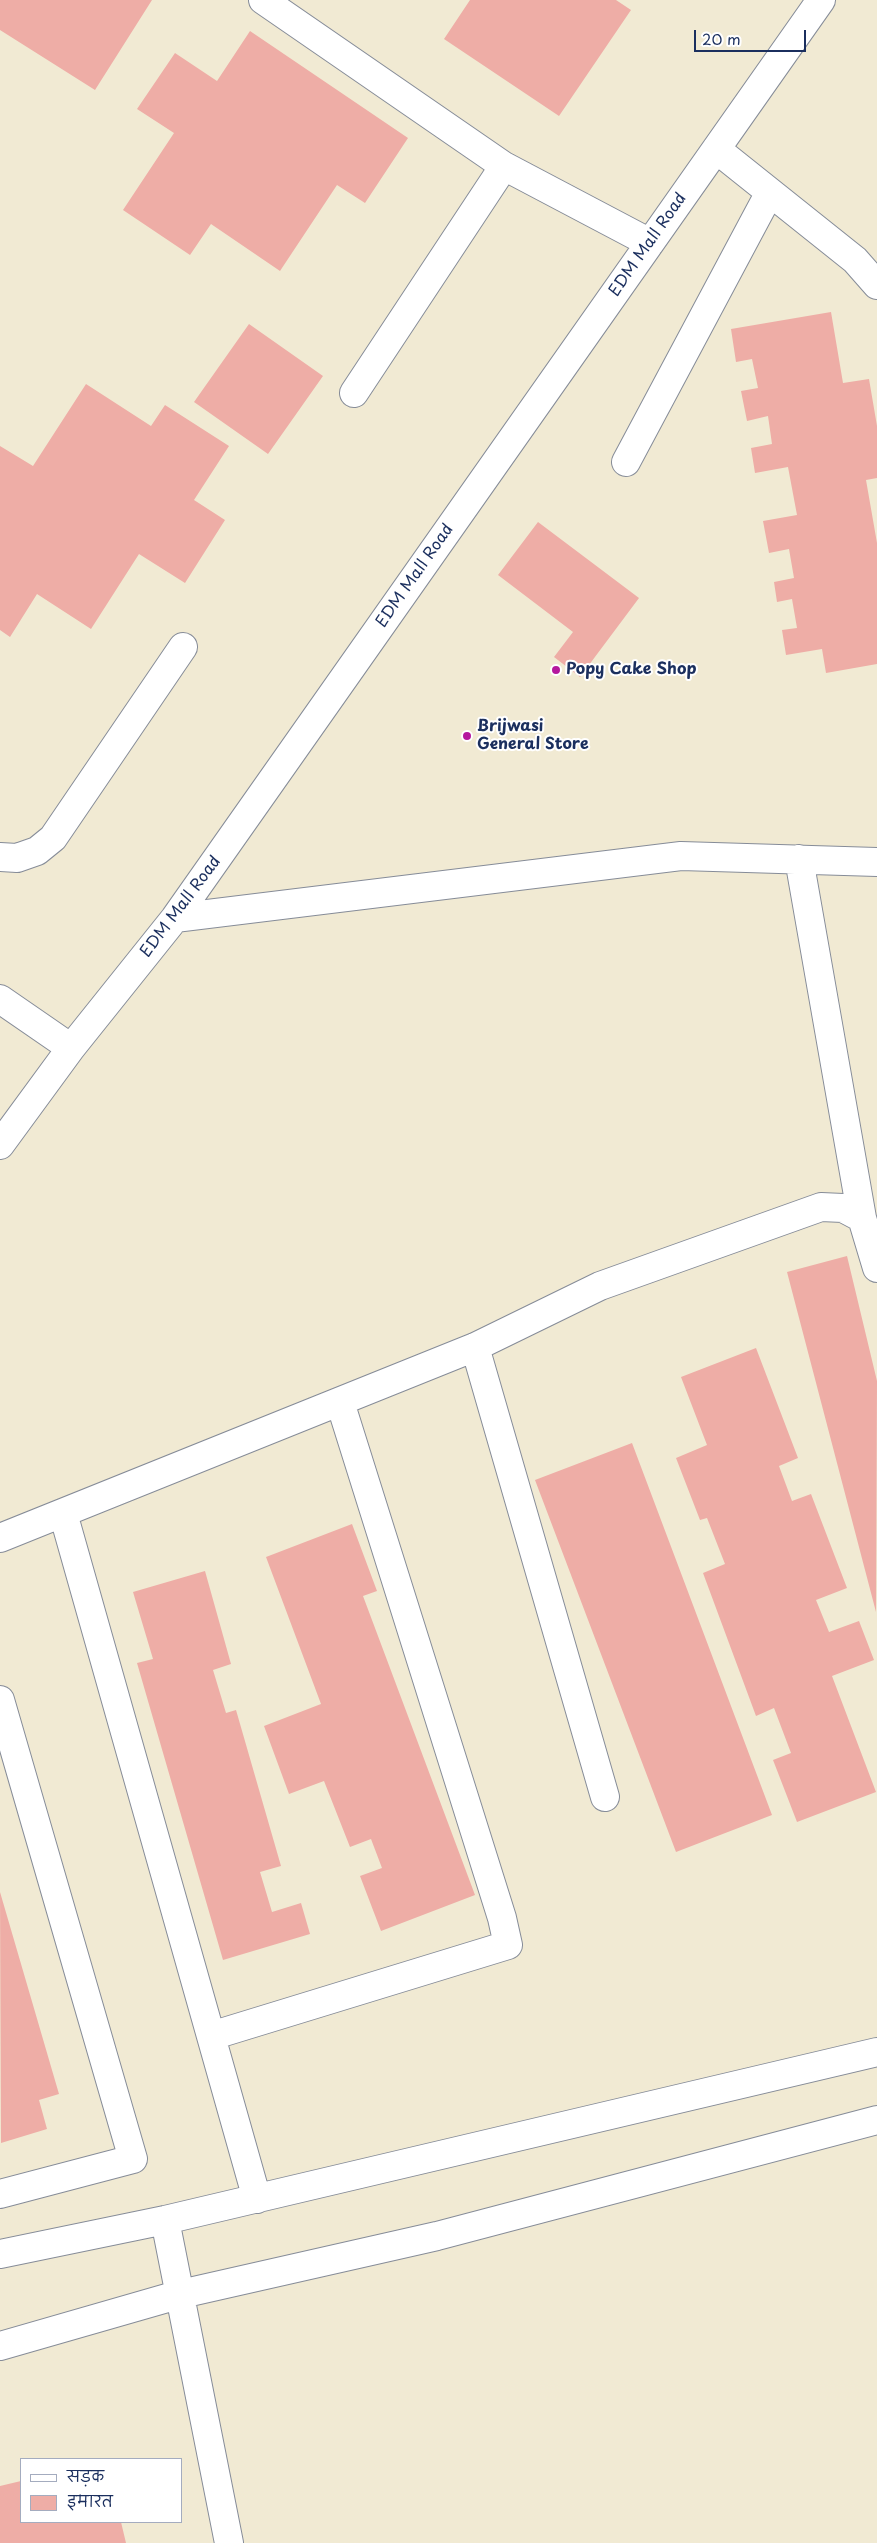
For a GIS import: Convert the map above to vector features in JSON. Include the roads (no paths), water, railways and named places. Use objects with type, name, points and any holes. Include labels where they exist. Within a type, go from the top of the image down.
[{"type":"street","points":[[262,0],[504,166],[650,243]]},
{"type":"street","name":"EDM Mall Road","points":[[0,1145],[71,1048],[175,918],[821,0]]},
{"type":"street","points":[[716,149],[855,260],[877,285]]},
{"type":"street","points":[[354,394],[504,166]]},
{"type":"street","points":[[626,462],[770,192]]},
{"type":"street","points":[[0,857],[17,858],[37,851],[53,838],[183,647]]},
{"type":"street","points":[[175,918],[681,856],[877,862]]},
{"type":"street","points":[[800,860],[862,1218],[877,1268]]},
{"type":"street","points":[[0,999],[71,1048]]},
{"type":"street","points":[[0,1538],[475,1347],[600,1286],[821,1207],[843,1208],[862,1218]]},
{"type":"street","points":[[475,1347],[606,1797]]},
{"type":"street","points":[[211,2036],[508,1945],[499,1909],[340,1402]]},
{"type":"street","points":[[63,1513],[257,2199]]},
{"type":"street","points":[[0,1700],[133,2159],[0,2194]]},
{"type":"street","points":[[0,2254],[257,2199],[877,2052]]},
{"type":"street","points":[[0,2346],[181,2294],[437,2236],[877,2120]]},
{"type":"street","points":[[165,2220],[229,2543]]},
{"type":"place","name":"Popy Cake Shop","points":[[556,670]]},
{"type":"place","name":"Brijwasi General Store","points":[[467,736]]}]
